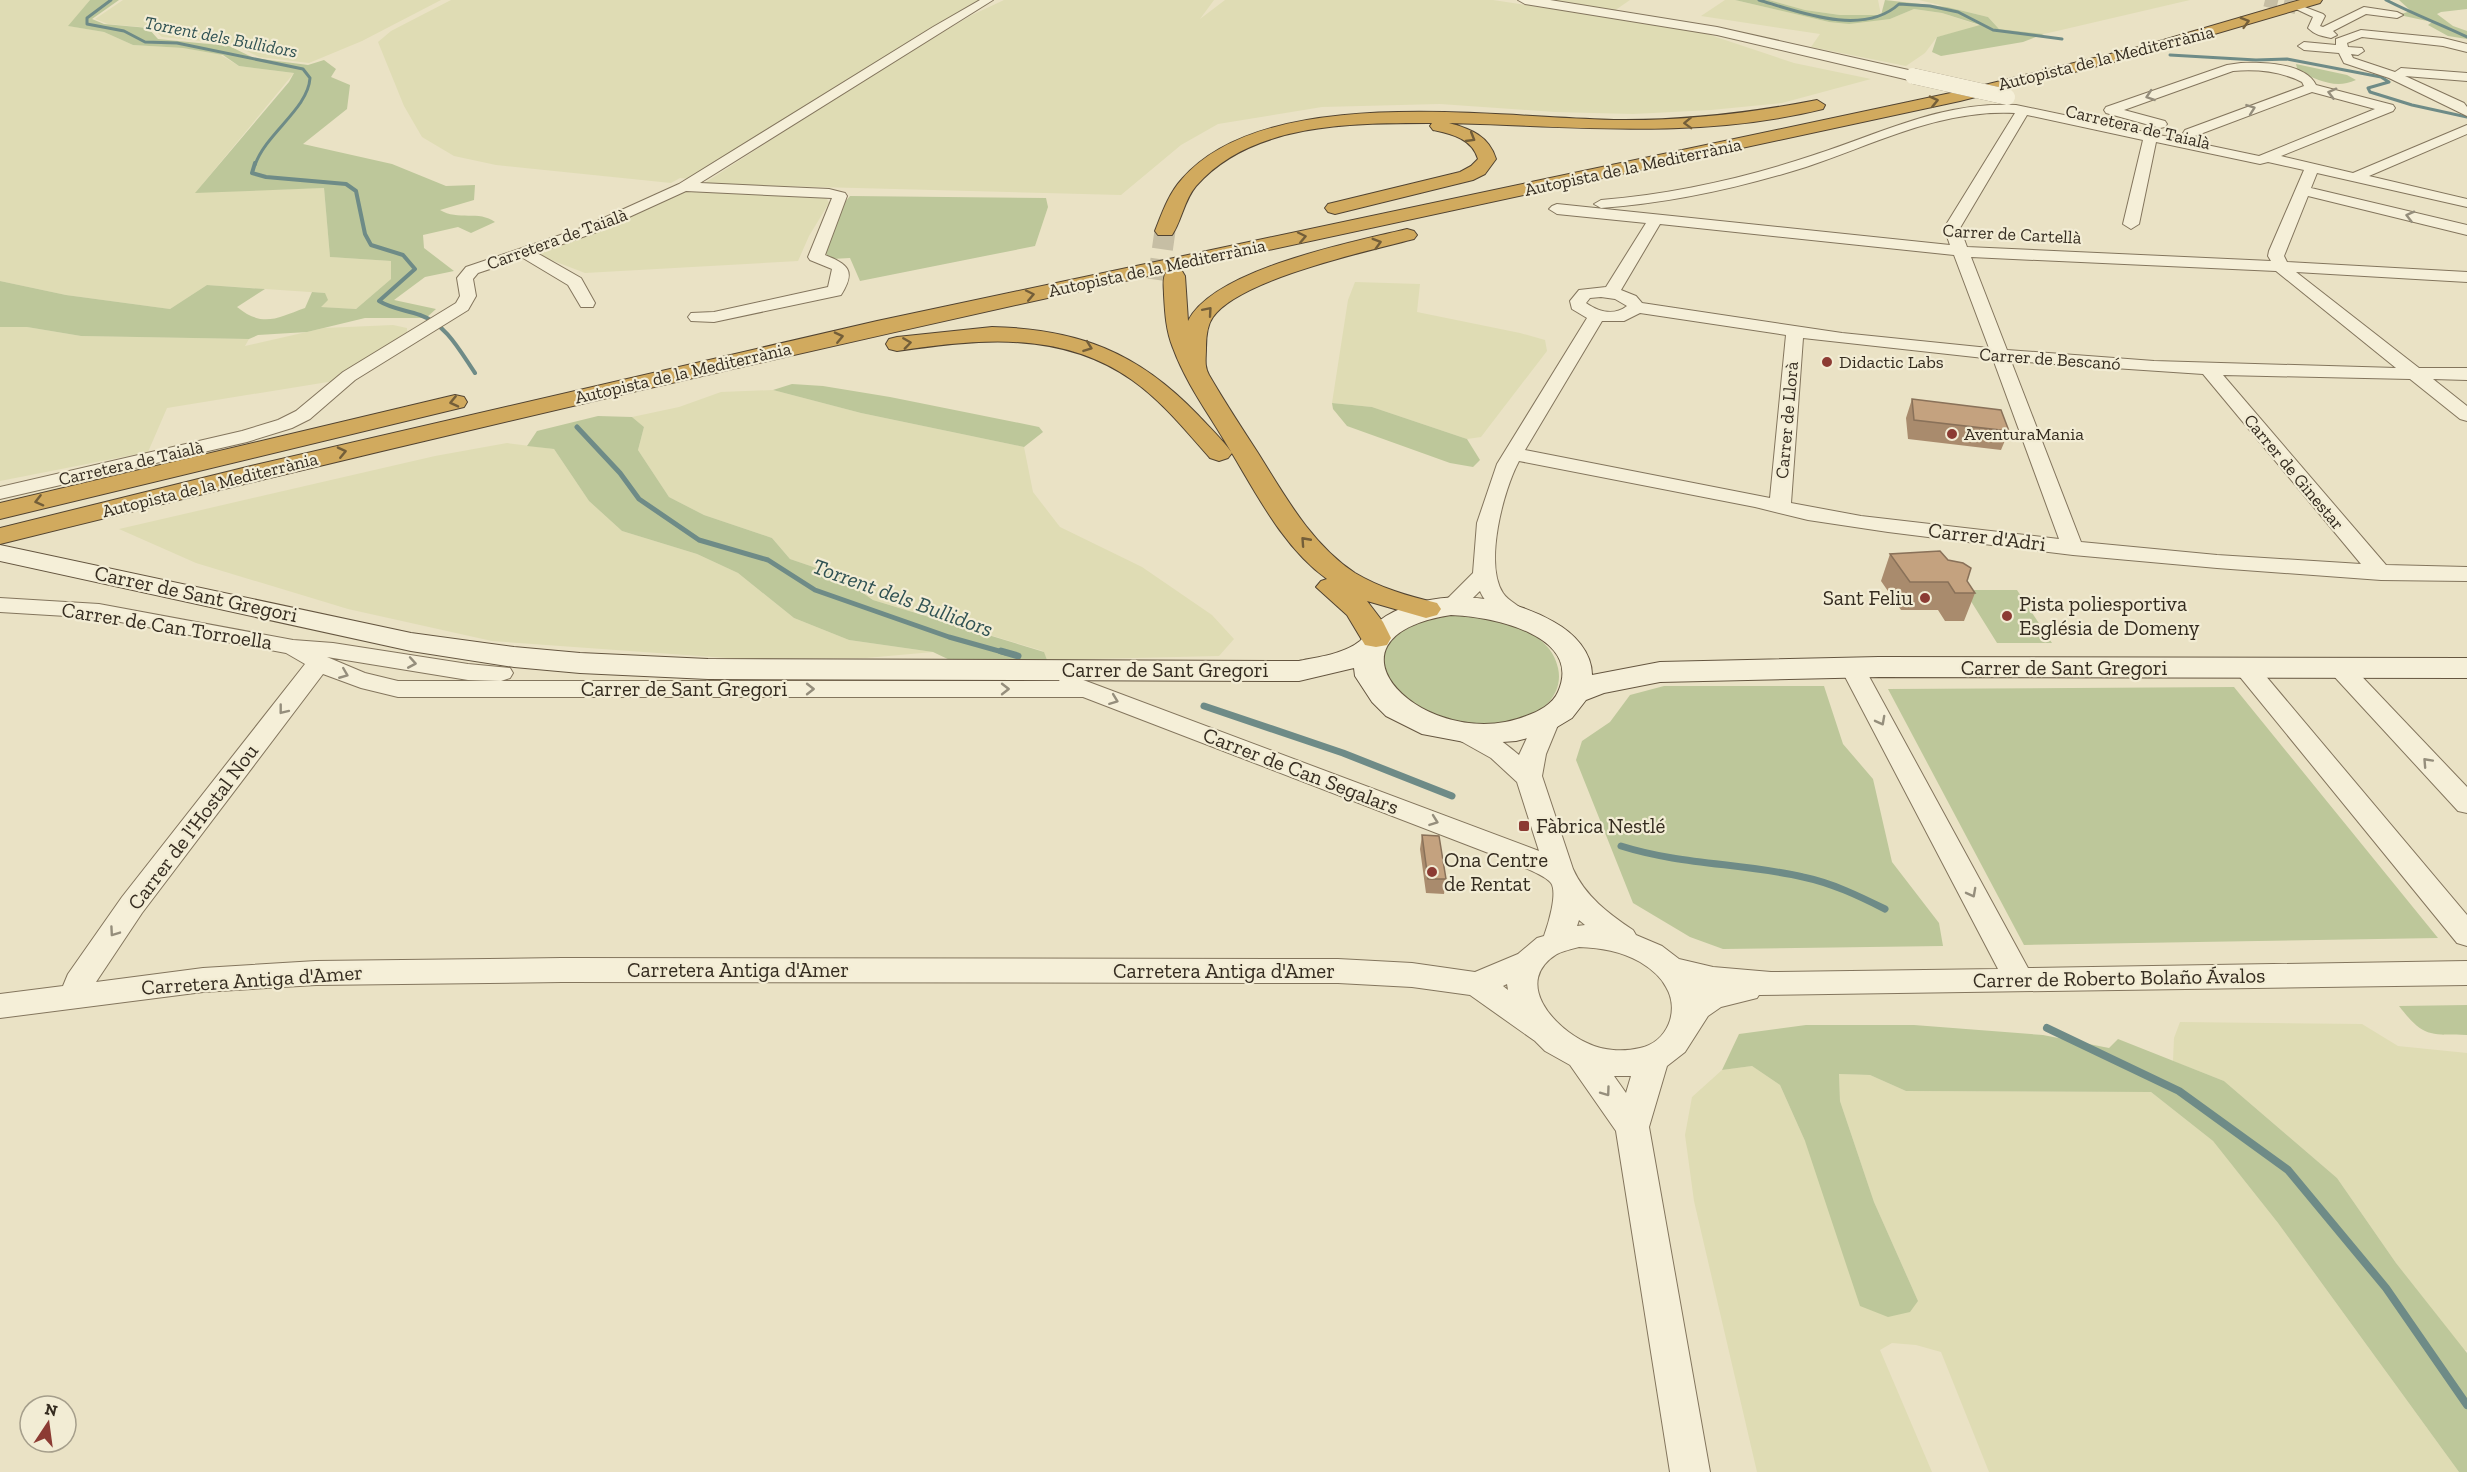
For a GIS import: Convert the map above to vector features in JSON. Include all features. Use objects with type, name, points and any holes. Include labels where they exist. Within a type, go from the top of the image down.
[{"type":"highway","name":"Autopista de la Mediterrània","points":[[806,323],[2106,44],[2266,0]]},
{"type":"highway","name":"Autopista de la Mediterrània","points":[[2,548],[475,421],[877,328],[1877,114],[2148,49],[2308,4]]},
{"type":"highway","points":[[1318,212],[1466,176],[1478,170],[1487,159],[1486,154],[1479,142],[1469,136],[1432,125],[1398,122],[1360,123],[1296,133],[1247,149],[1223,165],[1194,194],[1173,230],[1174,208],[1189,182],[1205,167],[1241,145],[1308,125],[1356,119],[1413,117],[1614,125],[1684,123],[1743,118],[1829,102]]},
{"type":"highway","points":[[1194,365],[1196,330],[1204,313],[1221,297],[1236,288],[1293,268],[1430,229],[1616,180],[1747,150],[1877,114]]},
{"type":"highway","points":[[1374,643],[1371,623],[1363,612],[1299,564],[1272,537],[1219,453],[1169,348],[1160,307],[1166,278],[1175,305],[1180,336],[1213,403],[1279,506],[1310,546],[1334,571],[1370,592],[1391,602],[1438,607]]},
{"type":"highway","points":[[475,421],[582,404],[746,369],[832,354],[948,337],[1004,332],[1053,337],[1100,352],[1140,375],[1166,398],[1219,453]]},
{"type":"highway","name":"Autopista de la Mediterrània","points":[[0,511],[479,396]]},
{"type":"main road","name":"Carrer de Sant Gregori","points":[[2,548],[411,642],[569,662],[708,669],[1299,671],[1349,680],[1378,689]]},
{"type":"main road","points":[[1438,607],[1488,608],[1516,615],[1543,627],[1566,648],[1576,670],[1574,693],[1564,708],[1547,720],[1510,732],[1466,733],[1443,728],[1413,717],[1396,707],[1378,689],[1369,664],[1374,643],[1397,620],[1438,607]]},
{"type":"main road","name":"Carrer de Sant Gregori","points":[[1299,671],[1344,661],[1374,643]]},
{"type":"main road","name":"Carrer de Sant Gregori","points":[[1566,648],[1598,661],[1660,672]]},
{"type":"main road","name":"Carrer de Sant Gregori","points":[[1574,693],[1597,684],[1660,672],[1878,667],[2467,668]]},
{"type":"street","name":"Carretera de Taialà","points":[[0,493],[254,434],[295,420],[339,383],[462,306],[468,296],[466,276],[471,271],[600,226],[684,187],[937,29],[988,0]]},
{"type":"street","points":[[1525,0],[1697,27],[1906,87],[2015,106],[1952,228],[2073,548]]},
{"type":"street","points":[[2308,4],[2319,16],[2314,28],[2366,52]]},
{"type":"street","points":[[2320,32],[2353,16],[2391,25],[2446,48]]},
{"type":"street","points":[[2391,25],[2361,33],[2345,41],[2300,50],[2312,58],[2353,62],[2383,71],[2464,108]]},
{"type":"street","points":[[2345,41],[2397,46],[2467,48]]},
{"type":"street","points":[[2345,41],[2346,58],[2353,62]]},
{"type":"street","points":[[2383,71],[2428,64],[2422,60]]},
{"type":"street","points":[[2190,133],[2311,88],[2388,108],[2264,156],[2247,149],[2190,133],[2111,110],[2236,67],[2285,71],[2307,80],[2311,88]]},
{"type":"street","points":[[2405,69],[2464,73]]},
{"type":"street","name":"Carretera de Taialà","points":[[2015,106],[2250,159],[2264,156]]},
{"type":"street","name":"Carretera de Taialà","points":[[2015,106],[2264,156],[2467,203]]},
{"type":"street","name":"Carrer de Cartellà","points":[[2015,106],[1944,115],[1800,164],[1721,186],[1668,197],[1557,209],[1959,251],[2467,277]]},
{"type":"street","points":[[2355,177],[2467,129]]},
{"type":"street","points":[[2130,224],[2150,138]]},
{"type":"street","points":[[2312,168],[2277,251],[2276,256],[2283,271],[2467,415]]},
{"type":"street","points":[[684,187],[829,193],[840,196],[816,257],[840,267],[839,283],[835,291],[714,317],[697,317]]},
{"type":"street","points":[[2302,190],[2467,230]]},
{"type":"street","points":[[2450,199],[2467,192]]},
{"type":"street","points":[[1611,293],[1655,220]]},
{"type":"street","points":[[524,252],[575,282],[587,303]]},
{"type":"street","points":[[1611,293],[1631,300],[1636,307],[1623,316],[1597,315],[1582,309],[1578,301],[1585,294],[1611,293]]},
{"type":"street","name":"Carrer de Bescanó","points":[[1636,307],[1795,333],[2000,356],[2208,369],[2467,374]]},
{"type":"street","points":[[1516,615],[1494,598],[1484,575],[1488,523],[1499,483],[1513,454],[1597,315]]},
{"type":"street","name":"Carrer de Llorà","points":[[1780,508],[1795,333]]},
{"type":"street","name":"Carrer de Ginestar","points":[[2208,369],[2381,573]]},
{"type":"street","name":"Carrer d'Adri","points":[[1513,454],[1757,501],[1780,508],[2073,548],[2381,573],[2467,574]]},
{"type":"street","points":[[1438,607],[1484,575]]},
{"type":"street","name":"Carrer de Can Torroella","points":[[0,605],[99,611],[293,647]]},
{"type":"street","name":"Carrer de Sant Gregori","points":[[293,647],[326,657],[489,673],[626,674],[708,669]]},
{"type":"street","name":"Carrer de Sant Gregori","points":[[326,657],[355,679],[378,685],[422,689],[1084,689]]},
{"type":"street","name":"Carrer de l'Hostal Nou","points":[[78,995],[79,982],[132,905],[326,657]]},
{"type":"street","points":[[2245,668],[2467,935]]},
{"type":"street","points":[[2340,668],[2467,804]]},
{"type":"street","points":[[1853,669],[2019,979]]},
{"type":"street","name":"Carrer de Can Segalars","points":[[1040,670],[1084,689],[1485,840],[1527,857],[1564,881]]},
{"type":"street","points":[[1547,720],[1534,747],[1529,778],[1564,881],[1565,918],[1556,942]]},
{"type":"street","points":[[1466,733],[1500,753],[1529,778]]},
{"type":"street","points":[[1564,881],[1596,919],[1650,954],[1667,968],[1683,991],[1687,1008],[1685,1024],[1674,1044],[1653,1058],[1623,1063],[1602,1062],[1581,1056],[1559,1045],[1540,1030],[1529,1013],[1523,995],[1523,978],[1530,962],[1541,950],[1556,942],[1592,936],[1630,943]]},
{"type":"street","points":[[1477,984],[1530,962]]},
{"type":"street","name":"Carrer de Roberto Bolaño Ávalos","points":[[1667,968],[1713,979],[1771,984],[2467,973]]},
{"type":"street","name":"Carretera Antiga d'Amer","points":[[0,1006],[203,980],[316,973],[510,970],[1338,971],[1412,975],[1477,984],[1540,1030]]},
{"type":"street","name":"Carrer de Roberto Bolaño Ávalos","points":[[1685,1024],[1694,1008],[1706,998],[1771,984]]},
{"type":"street","points":[[1581,1056],[1632,1127],[1690,1472]]},
{"type":"street","points":[[1632,1127],[1653,1058]]},
{"type":"shaded area","points":[[0,0],[90,0],[69,26],[104,32],[133,45],[183,48],[219,54],[239,66],[294,73],[196,192],[324,188],[330,257],[391,261],[391,279],[356,309],[320,307],[325,293],[207,285],[170,309],[66,295],[0,281]]},
{"type":"shaded area","points":[[123,0],[441,0],[362,41],[309,63],[259,57],[232,44],[162,37],[152,28],[108,24],[95,19]]},
{"type":"shaded area","points":[[451,0],[982,0],[689,179],[680,178],[671,183],[496,165],[454,156],[422,137],[404,106],[378,42],[391,31]]},
{"type":"shaded area","points":[[1004,0],[1214,0],[1200,19],[1225,0],[1493,0],[1701,32],[1794,63],[1871,79],[1782,103],[1633,114],[1555,112],[1440,104],[1322,107],[1218,124],[1181,145],[1121,195],[703,184],[879,70],[972,15]]},
{"type":"shaded area","points":[[1542,0],[1630,0],[1614,11]]},
{"type":"shaded area","points":[[1725,0],[1735,0],[1829,22],[1890,19],[1914,9],[1942,13],[1981,26],[1937,37],[1925,53],[1906,66],[1811,47],[1820,34],[1701,16]]},
{"type":"shaded area","points":[[1769,0],[1878,0],[1881,15],[1840,15],[1805,10]]},
{"type":"shaded area","points":[[1919,0],[2190,0],[2044,34],[1999,29],[1988,17]]},
{"type":"shaded area","points":[[687,189],[820,195],[829,203],[809,236],[798,261],[585,273],[533,253]]},
{"type":"shaded area","points":[[1355,282],[1420,284],[1417,312],[1545,340],[1547,351],[1481,437],[1467,439],[1372,407],[1332,403],[1348,300]]},
{"type":"shaded area","points":[[393,325],[407,328],[407,332],[334,381],[167,408],[148,452],[0,481],[0,327],[27,327],[81,336],[249,339],[245,346],[324,328]]},
{"type":"shaded area","points":[[773,390],[861,413],[1024,447],[1033,492],[1060,527],[1142,567],[1212,615],[1234,639],[1219,656],[1047,660],[1043,651],[873,600],[837,575],[790,559],[772,538],[704,515],[669,497],[638,450],[644,427],[632,417],[679,407],[721,392]]},
{"type":"shaded area","points":[[507,443],[554,449],[589,501],[622,531],[697,554],[738,573],[794,618],[849,640],[933,652],[866,658],[741,659],[492,641],[348,609],[196,563],[119,529],[435,456]]},
{"type":"shaded area","points":[[2180,1022],[2362,1024],[2398,1046],[2467,1053],[2467,1350],[2464,1350],[2396,1263],[2337,1178],[2224,1081],[2173,1061],[2174,1038]]},
{"type":"shaded area","points":[[1752,1066],[1780,1085],[1805,1141],[1918,1301],[1874,1202],[1840,1101],[1839,1074],[1870,1075],[1906,1091],[2151,1092],[2213,1141],[2278,1223],[2459,1472],[1989,1472],[1941,1352],[1916,1345],[1892,1343],[1880,1350],[1932,1472],[1757,1472],[1694,1201],[1685,1135],[1692,1097],[1722,1070]]},
{"type":"green space","points":[[90,0],[119,0],[92,19],[104,24],[148,28],[158,39],[229,46],[254,58],[308,65],[324,60],[336,69],[331,77],[350,85],[347,109],[303,144],[392,164],[446,186],[475,185],[474,200],[440,210],[454,215],[489,218],[495,222],[471,233],[458,227],[423,235],[424,248],[454,271],[425,277],[394,300],[436,309],[426,318],[365,318],[307,332],[258,335],[249,339],[81,336],[27,327],[0,327],[0,281],[66,295],[170,309],[207,285],[265,289],[237,307],[255,317],[270,319],[305,308],[312,292],[325,293],[328,300],[321,307],[356,309],[391,279],[391,261],[330,257],[324,188],[195,193],[289,82],[294,73],[239,66],[223,55],[183,48],[133,45],[104,32],[68,26]]},
{"type":"green space","points":[[1735,0],[1769,0],[1805,10],[1840,15],[1881,15],[1885,0],[1947,7],[1988,17],[1999,29],[2044,34],[2023,42],[1941,56],[1932,52],[1937,37],[1980,25],[1942,13],[1914,9],[1890,19],[1849,24],[1829,22]]},
{"type":"green space","points":[[2399,0],[2467,0],[2467,9],[2437,14],[2453,26],[2467,31],[2467,39],[2448,36],[2428,25],[2432,22],[2404,16],[2401,14],[2411,11]]},
{"type":"green space","points":[[2296,64],[2347,75],[2356,80],[2334,84],[2298,72]]},
{"type":"green space","points":[[850,196],[1046,198],[1048,207],[1035,246],[860,281],[850,258],[832,259],[825,253],[845,202]]},
{"type":"green space","points":[[792,384],[823,386],[890,397],[1039,427],[1043,432],[1024,447],[861,413],[773,390]]},
{"type":"green space","points":[[1332,403],[1372,407],[1467,439],[1480,460],[1473,467],[1450,463],[1347,426],[1333,409]]},
{"type":"green space","points":[[598,416],[632,417],[644,427],[638,450],[669,497],[704,515],[772,538],[790,559],[837,575],[873,600],[1044,652],[1047,660],[954,662],[933,652],[849,640],[794,618],[738,573],[697,554],[622,531],[589,501],[554,449],[527,446],[537,431]]},
{"type":"green space","name":"Pista poliesportiva Església de Domeny","points":[[1964,590],[2017,590],[2052,643],[1997,643]]},
{"type":"green space","points":[[1460,615],[1504,623],[1532,634],[1544,643],[1553,654],[1559,673],[1558,686],[1549,702],[1535,713],[1518,720],[1499,724],[1479,724],[1440,718],[1403,700],[1382,670],[1387,646],[1400,633],[1419,623]]},
{"type":"green space","points":[[1664,686],[1824,686],[1843,744],[1873,779],[1892,862],[1939,923],[1943,946],[1723,949],[1690,937],[1633,903],[1576,760],[1582,741],[1610,722],[1630,695]]},
{"type":"green space","points":[[2234,687],[2438,938],[2024,945],[1888,689]]},
{"type":"green space","points":[[2467,1005],[2467,1035],[2443,1035],[2428,1032],[2415,1024],[2399,1006]]},
{"type":"green space","points":[[1806,1025],[1914,1025],[2043,1035],[2109,1048],[2118,1039],[2224,1081],[2337,1178],[2396,1263],[2467,1353],[2467,1472],[2459,1472],[2278,1223],[2213,1141],[2151,1092],[1906,1091],[1870,1075],[1839,1074],[1840,1101],[1874,1202],[1918,1301],[1910,1312],[1888,1317],[1860,1306],[1805,1141],[1780,1085],[1752,1066],[1722,1070],[1739,1034]]},
{"type":"building","points":[[1912,399],[2001,410],[2009,431],[1914,420]]},
{"type":"building","points":[[1940,551],[1948,560],[1963,563],[1971,568],[1967,581],[1975,593],[1955,593],[1948,582],[1910,582],[1890,554]]},
{"type":"building","points":[[1422,835],[1439,836],[1446,879],[1428,879]]},
{"type":"waterway","name":"Torrent dels Bullidors","points":[[111,0],[87,18],[87,24],[124,31],[145,42],[177,43],[303,69],[310,78],[308,89],[295,111],[260,153],[255,165]]},
{"type":"waterway","points":[[1759,0],[1811,15],[1849,20],[1868,19],[1884,14],[1899,4],[1930,6],[1958,12],[1993,30],[2062,39]]},
{"type":"waterway","points":[[2386,0],[2467,37]]},
{"type":"waterway","points":[[2170,55],[2256,60],[2287,59],[2381,77],[2389,82],[2368,88],[2370,92],[2412,105],[2467,117]]},
{"type":"waterway","name":"Torrent dels Bullidors","points":[[255,163],[252,173],[266,177],[346,184],[356,191],[365,234],[371,245],[403,255],[415,269],[379,301],[429,319],[452,339],[475,373]]},
{"type":"waterway","name":"Torrent dels Bullidors","points":[[577,427],[620,473],[639,499],[699,540],[768,560],[815,590],[949,637],[1006,653]]},
{"type":"waterway","name":"Torrent dels Bullidors","points":[[1001,651],[1018,656]]},
{"type":"waterway","name":"Torrent dels Bullidors","points":[[1204,706],[1343,753],[1452,796]]},
{"type":"waterway","name":"Torrent dels Bullidors","points":[[1621,846],[1666,857],[1780,872],[1814,880],[1845,890],[1885,909]]},
{"type":"waterway","name":"Torrent dels Bullidors","points":[[2047,1028],[2179,1091],[2288,1170],[2386,1288],[2467,1405]]},
{"type":"tunnel","points":[[2265,0],[2302,9]]},
{"type":"tunnel","points":[[1158,280],[1165,231]]},
{"type":"place","name":"Didactic Labs","points":[[1827,362]]},
{"type":"place","name":"AventuraMania","points":[[1952,434]]},
{"type":"place","name":"Sant Feliu","points":[[1925,598]]},
{"type":"place","name":"Pista poliesportiva Església de Domeny","points":[[2007,616]]},
{"type":"place","name":"Fàbrica Nestlé","points":[[1524,826]]},
{"type":"place","name":"Ona Centre de Rentat","points":[[1432,872]]}]
